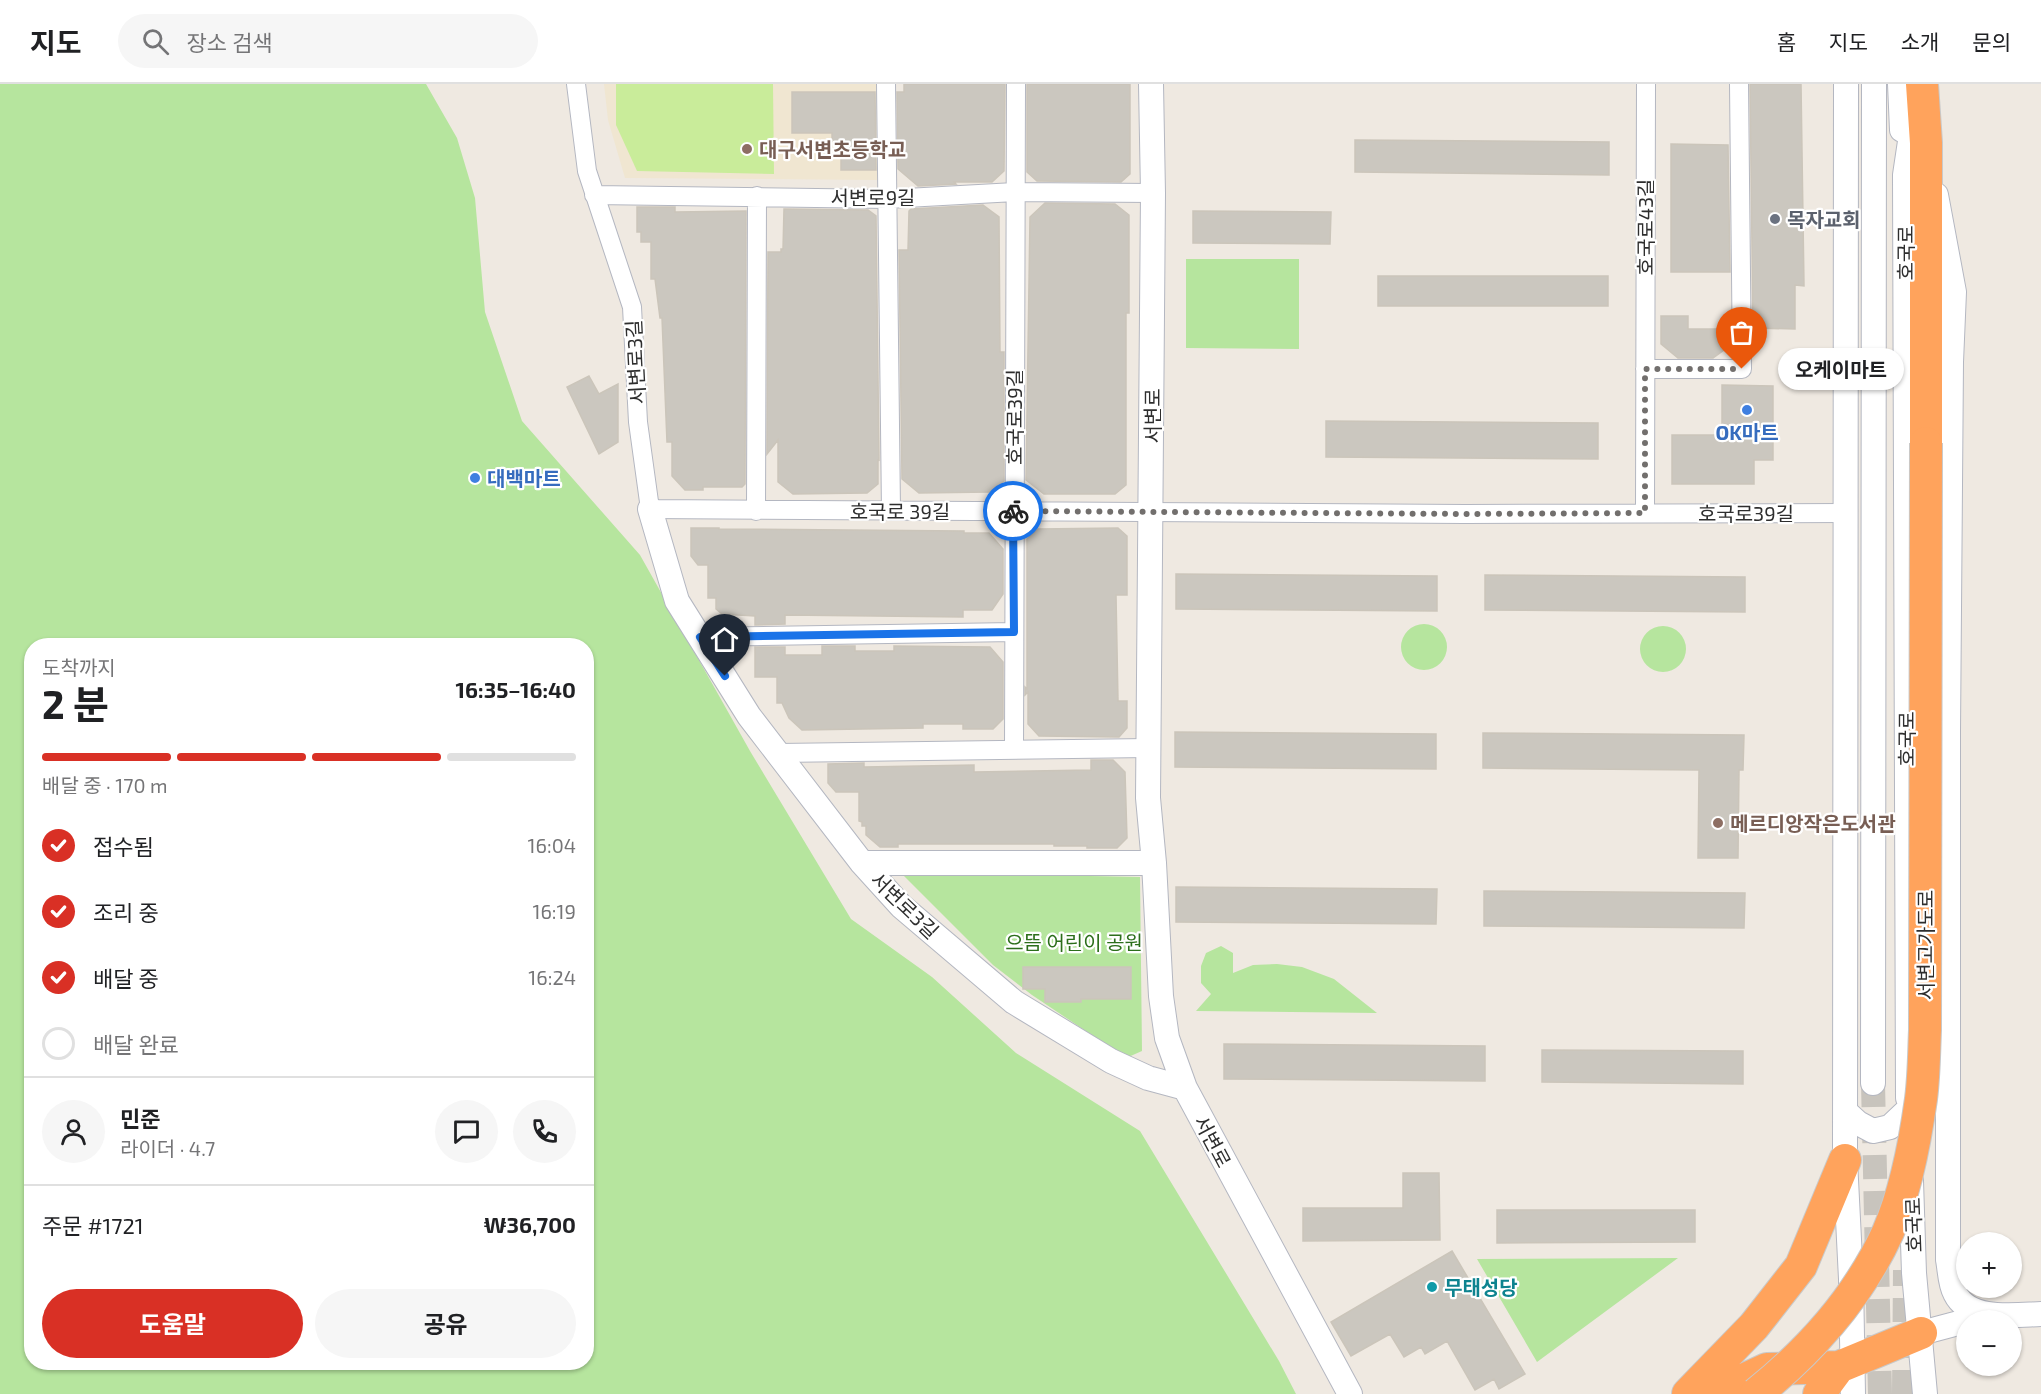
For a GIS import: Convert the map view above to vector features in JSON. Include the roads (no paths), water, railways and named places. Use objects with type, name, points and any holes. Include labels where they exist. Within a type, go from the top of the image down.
[{"type":"highway","name":"서변고가도로","points":[[1756,1394],[1812,1344],[1848,1300],[1888,1232],[1902,1189],[1922,1096],[1925,1018],[1926,143],[1920,84]]},
{"type":"highway","points":[[1688,1394],[1754,1326],[1802,1266],[1845,1160]]},
{"type":"highway","points":[[1820,1394],[1848,1374],[1921,1333]]},
{"type":"highway","points":[[1713,1394],[1767,1369],[1848,1374]]},
{"type":"main road","name":"서변로","points":[[1151,84],[1153,193],[1148,798],[1161,996],[1167,1038],[1185,1088],[1333,1366]]},
{"type":"main road","points":[[1846,84],[1845,1160],[1851,1279],[1848,1374]]},
{"type":"main road","name":"호국로","points":[[1873,1083],[1874,84]]},
{"type":"main road","points":[[1900,84],[1905,175]]},
{"type":"main road","name":"호국로","points":[[1920,84],[1905,175],[1906,813],[1909,1109],[1914,1273],[1921,1333],[1924,1394]]},
{"type":"main road","points":[[1926,143],[1954,292],[1951,362],[1948,732],[1948,1260],[1955,1293],[1968,1310]]},
{"type":"main road","name":"서변로3길","points":[[650,510],[677,601],[749,716],[862,863],[901,906],[1014,1002],[1111,1061],[1148,1078],[1185,1088]]},
{"type":"main road","points":[[1906,813],[1948,732]]},
{"type":"main road","points":[[862,863],[1154,863]]},
{"type":"main road","points":[[1846,1112],[1858,1123],[1873,1131],[1890,1126],[1909,1109]]},
{"type":"main road","points":[[2022,1315],[2041,1314]]},
{"type":"main road","points":[[1921,1333],[1956,1324]]},
{"type":"main road","points":[[1333,1366],[1344,1394]]},
{"type":"main road","points":[[1333,1366],[1352,1394]]},
{"type":"street","name":"서변로3길","points":[[576,84],[587,171],[632,307],[638,422],[650,510]]},
{"type":"street","points":[[886,84],[891,511]]},
{"type":"street","name":"호국로39길","points":[[1014,750],[1016,84]]},
{"type":"street","name":"호국로43길","points":[[1645,369],[1646,84]]},
{"type":"street","points":[[1645,513],[1645,369],[1742,369],[1739,84]]},
{"type":"street","name":"서변로9길","points":[[594,195],[888,199],[1015,192],[1153,193]]},
{"type":"street","points":[[756,512],[757,196]]},
{"type":"street","name":"호국로 39길","points":[[650,510],[1151,512]]},
{"type":"street","name":"호국로39길","points":[[1151,512],[1846,513]]},
{"type":"street","points":[[700,637],[1014,632]]},
{"type":"street","points":[[778,753],[1148,748]]},
{"type":"tunnel","points":[[1873,1083],[1880,1394]]},
{"type":"tunnel","points":[[1904,1394],[1905,1270]]},
{"type":"place","name":"대구서변초등학교","points":[[747,149]]},
{"type":"place","name":"목자교회","points":[[1775,219]]},
{"type":"place","name":"오케이마트","points":[[1742,369]]},
{"type":"place","name":"OK마트","points":[[1747,410]]},
{"type":"place","name":"대백마트","points":[[475,478]]},
{"type":"place","name":"메르디앙작은도서관","points":[[1718,823]]},
{"type":"place","name":"무태성당","points":[[1432,1287]]},
{"type":"park label","name":"으뜸 어린이 공원","points":[[1074,942]]}]
